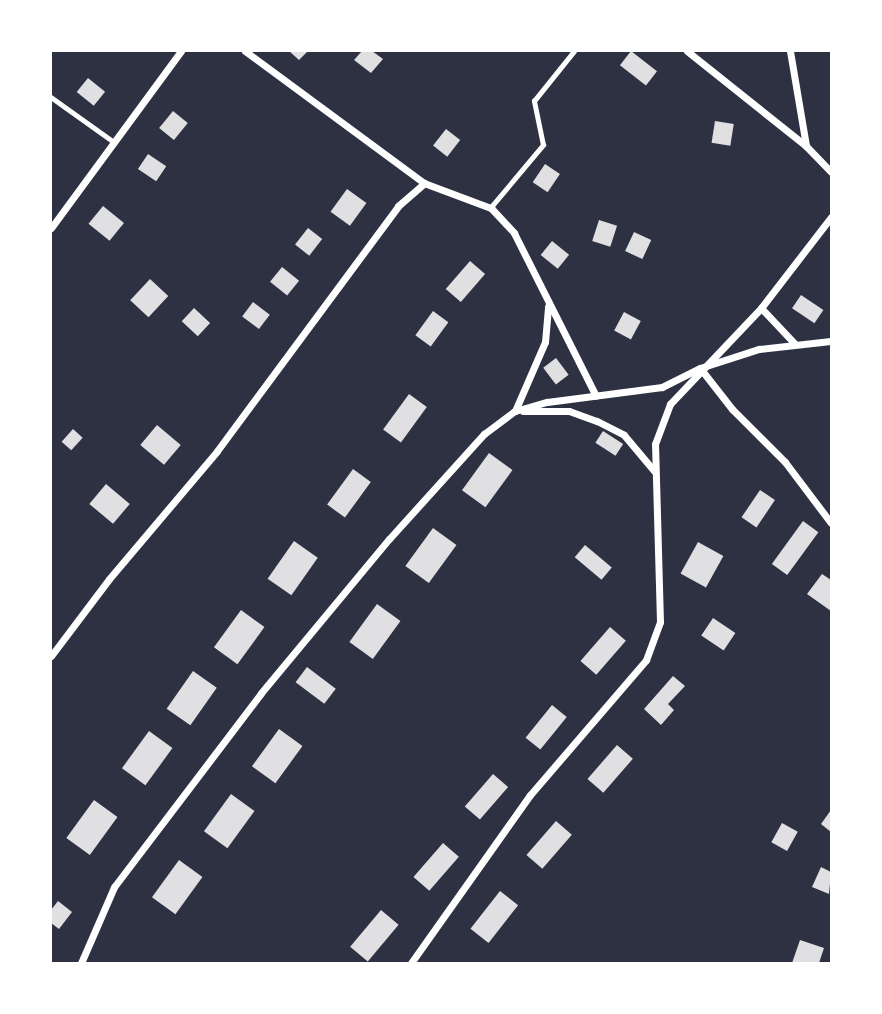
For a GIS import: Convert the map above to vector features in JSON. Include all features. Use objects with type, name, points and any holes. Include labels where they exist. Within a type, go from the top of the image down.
[{"type":"street","points":[[51,228],[181,51]]},
{"type":"street","points":[[245,51],[424,183],[491,208],[514,233],[596,396]]},
{"type":"street","points":[[687,51],[806,146],[831,172]]},
{"type":"street","points":[[790,51],[806,146]]},
{"type":"street","points":[[51,656],[109,579],[218,451],[398,206],[424,183]]},
{"type":"street","points":[[411,963],[530,795],[646,660],[660,622],[655,444],[670,404],[701,368],[761,309],[831,217]]},
{"type":"street","points":[[515,411],[545,342],[548,305]]},
{"type":"street","points":[[761,309],[795,344]]},
{"type":"street","points":[[81,963],[114,887],[261,693],[389,539],[484,434],[515,411],[662,387],[701,368],[759,349],[831,341]]},
{"type":"street","points":[[701,368],[732,408],[785,462],[831,523]]},
{"type":"street","points":[[515,411],[569,411],[597,421],[624,435],[654,472]]},
{"type":"lane","points":[[491,208],[543,145],[534,101],[574,51]]},
{"type":"lane","points":[[51,97],[114,142]]},
{"type":"building","points":[[289,51],[308,51],[299,60]]},
{"type":"building","points":[[362,51],[372,51],[383,59],[371,73],[354,60]]},
{"type":"building","points":[[631,51],[657,71],[646,86],[620,65]]},
{"type":"building","points":[[88,78],[105,92],[94,106],[77,92]]},
{"type":"building","points":[[173,111],[188,123],[174,140],[159,128]]},
{"type":"building","points":[[715,121],[734,124],[730,146],[712,143]]},
{"type":"building","points":[[446,129],[460,140],[447,157],[433,146]]},
{"type":"building","points":[[148,154],[166,166],[156,181],[138,169]]},
{"type":"building","points":[[545,164],[560,174],[548,192],[533,182]]},
{"type":"building","points":[[347,189],[366,203],[350,226],[331,212]]},
{"type":"building","points":[[103,206],[124,223],[110,241],[89,224]]},
{"type":"building","points":[[599,220],[617,226],[610,247],[592,241]]},
{"type":"building","points":[[308,228],[322,239],[309,256],[295,245]]},
{"type":"building","points":[[634,232],[651,240],[642,259],[625,251]]},
{"type":"building","points":[[552,241],[569,255],[558,269],[541,255]]},
{"type":"building","points":[[470,261],[485,274],[461,302],[446,289]]},
{"type":"building","points":[[282,267],[299,281],[287,296],[270,282]]},
{"type":"building","points":[[150,279],[168,296],[149,317],[130,300]]},
{"type":"building","points":[[801,295],[823,310],[814,323],[792,308]]},
{"type":"building","points":[[253,302],[270,315],[259,329],[242,316]]},
{"type":"building","points":[[194,308],[210,323],[198,336],[182,321]]},
{"type":"building","points":[[433,311],[448,322],[431,346],[415,335]]},
{"type":"building","points":[[624,312],[641,321],[631,339],[614,331]]},
{"type":"building","points":[[556,358],[569,375],[556,384],[543,368]]},
{"type":"building","points":[[409,394],[427,407],[401,443],[383,430]]},
{"type":"building","points":[[157,425],[181,445],[164,465],[140,445]]},
{"type":"building","points":[[73,429],[83,438],[71,450],[62,442]]},
{"type":"building","points":[[603,431],[623,444],[616,456],[595,443]]},
{"type":"building","points":[[489,453],[512,470],[485,507],[462,490]]},
{"type":"building","points":[[353,469],[371,482],[345,518],[327,505]]},
{"type":"building","points":[[106,484],[130,504],[113,524],[89,504]]},
{"type":"building","points":[[760,490],[775,500],[756,527],[742,517]]},
{"type":"building","points":[[803,521],[818,532],[787,575],[772,564]]},
{"type":"building","points":[[433,528],[456,545],[429,583],[405,566]]},
{"type":"building","points":[[294,541],[318,558],[291,595],[268,579]]},
{"type":"building","points":[[698,542],[723,556],[706,588],[681,573]]},
{"type":"building","points":[[585,545],[612,567],[602,580],[575,557]]},
{"type":"building","points":[[822,574],[831,580],[831,611],[807,594]]},
{"type":"building","points":[[377,604],[400,621],[373,659],[349,642]]},
{"type":"building","points":[[241,610],[264,627],[237,664],[214,647]]},
{"type":"building","points":[[713,618],[735,633],[724,651],[701,635]]},
{"type":"building","points":[[610,627],[626,641],[596,675],[580,661]]},
{"type":"building","points":[[307,667],[336,689],[324,704],[296,682]]},
{"type":"building","points":[[193,671],[217,688],[190,725],[167,709]]},
{"type":"building","points":[[673,676],[685,686],[668,704],[674,710],[661,725],[644,709]]},
{"type":"building","points":[[552,705],[567,717],[540,750],[526,738]]},
{"type":"building","points":[[279,729],[302,746],[275,783],[252,766]]},
{"type":"building","points":[[149,731],[172,748],[145,785],[122,768]]},
{"type":"building","points":[[617,745],[633,759],[603,793],[587,779]]},
{"type":"building","points":[[493,774],[508,787],[480,820],[465,806]]},
{"type":"building","points":[[231,794],[254,811],[227,848],[204,831]]},
{"type":"building","points":[[94,800],[117,817],[90,855],[66,838]]},
{"type":"building","points":[[831,810],[831,832],[821,824]]},
{"type":"building","points":[[556,821],[572,835],[542,869],[526,855]]},
{"type":"building","points":[[782,823],[798,832],[787,851],[771,842]]},
{"type":"building","points":[[443,843],[459,857],[429,891],[413,877]]},
{"type":"building","points":[[179,860],[202,877],[175,914],[152,897]]},
{"type":"building","points":[[821,867],[831,872],[829,894],[812,887]]},
{"type":"building","points":[[500,891],[518,905],[489,943],[470,929]]},
{"type":"building","points":[[58,901],[72,912],[59,929],[51,923],[51,910]]},
{"type":"building","points":[[381,910],[399,925],[368,962],[350,947]]},
{"type":"building","points":[[800,940],[824,948],[819,963],[792,963]]}]
